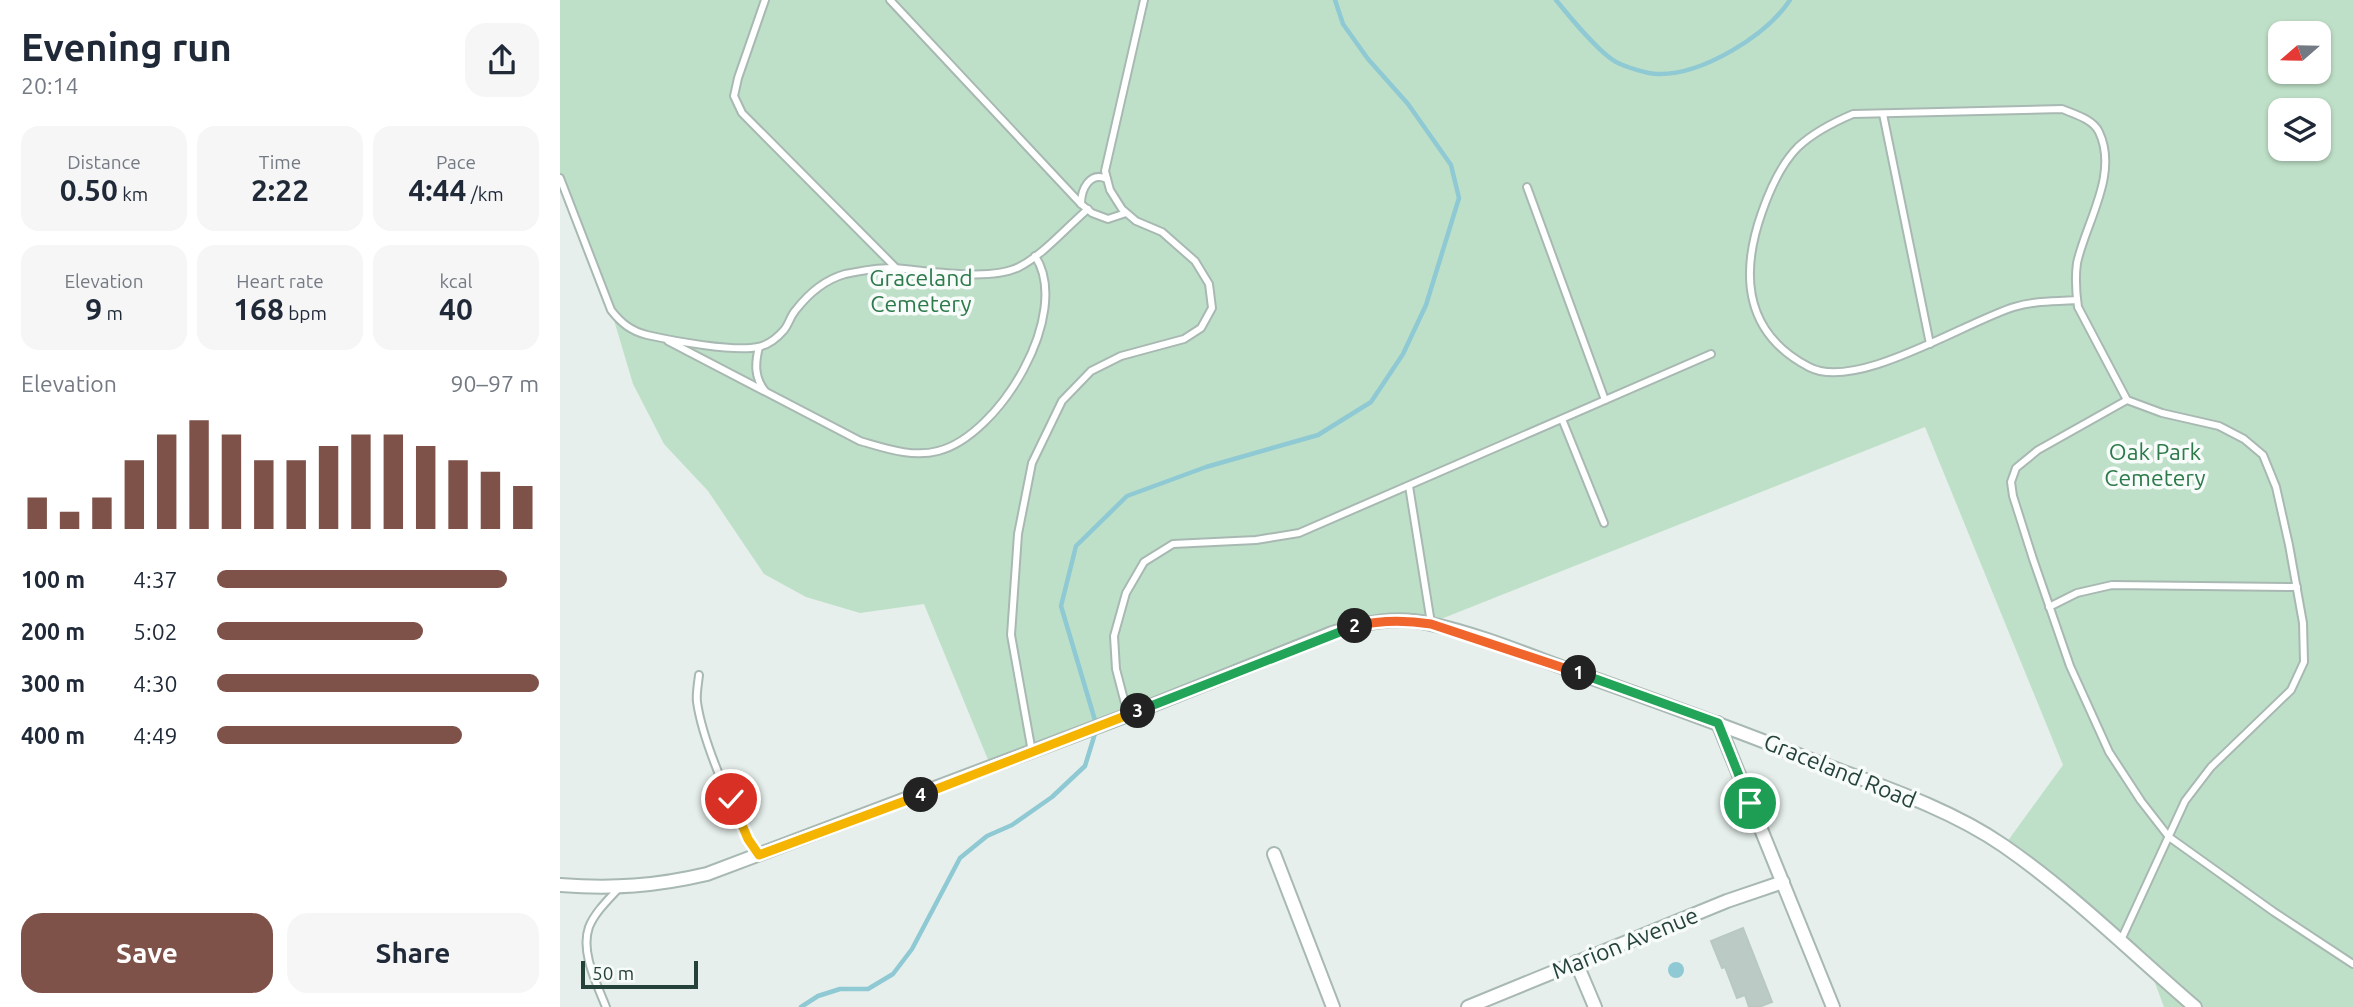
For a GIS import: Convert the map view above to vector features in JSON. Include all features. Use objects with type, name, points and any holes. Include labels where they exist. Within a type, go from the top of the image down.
[{"type":"street","name":"Graceland Road","points":[[560,885],[619,888],[673,882],[707,874],[1032,752],[1356,625],[1406,620],[1431,624],[1502,646],[1718,723],[1970,825],[2004,846],[2061,891],[2195,1007]]},
{"type":"street","points":[[1718,723],[1833,1007]]},
{"type":"street","points":[[1273,854],[1333,1007]]},
{"type":"street","name":"Marion Avenue","points":[[1468,1007],[1727,901],[1783,882]]},
{"type":"street","points":[[1576,962],[1595,1007]]},
{"type":"lane","points":[[765,0],[734,96],[742,113],[897,269]]},
{"type":"lane","points":[[890,0],[1082,204],[1108,219],[1126,212]]},
{"type":"lane","points":[[1032,752],[1011,635],[1018,534],[1032,463],[1062,401],[1091,370],[1121,356],[1184,339],[1201,328],[1212,308],[1209,284],[1195,261],[1162,232],[1136,221],[1126,212],[1110,190],[1105,171],[1144,0]]},
{"type":"lane","points":[[2077,300],[2014,307],[1930,344],[1866,368],[1833,373],[1810,368],[1783,348],[1761,324],[1751,293],[1749,268],[1753,237],[1770,187],[1798,148],[1832,122],[1853,114],[2063,109],[2084,118],[2098,130],[2104,153],[2104,181],[2077,264],[2078,307],[2127,400],[2162,413],[2219,426],[2244,439],[2263,455],[2276,487],[2303,623],[2304,662],[2291,690],[2211,767],[2185,801],[2120,942]]},
{"type":"lane","points":[[1883,114],[1930,344]]},
{"type":"lane","points":[[1082,204],[1083,189],[1089,182],[1096,177],[1107,179]]},
{"type":"lane","points":[[560,178],[611,310],[620,321],[634,332],[664,339],[759,347],[774,340],[814,290],[830,279],[867,270],[994,273],[1016,269],[1035,256],[1088,209]]},
{"type":"lane","points":[[1527,187],[1605,400]]},
{"type":"lane","points":[[664,339],[860,441],[920,454],[938,451],[958,444],[987,422],[1016,384],[1031,356],[1041,326],[1044,294],[1044,277],[1035,256]]},
{"type":"lane","points":[[759,347],[756,368],[758,382],[768,395]]},
{"type":"lane","points":[[1128,715],[1116,669],[1114,636],[1126,593],[1144,562],[1172,544],[1256,540],[1299,533],[1711,354]]},
{"type":"lane","points":[[2127,400],[2038,450],[2016,468],[2011,482],[2070,666],[2109,752],[2169,837],[2353,964]]},
{"type":"lane","points":[[1562,419],[1604,523]]},
{"type":"lane","points":[[1409,486],[1431,624]]},
{"type":"lane","points":[[2049,607],[2077,593],[2112,584],[2297,586]]},
{"type":"lane","points":[[699,675],[697,701],[710,750],[748,839],[759,855]]},
{"type":"lane","points":[[606,1007],[586,946],[589,927],[600,908],[619,888]]},
{"type":"green space","points":[[560,0],[2353,0],[2353,1007],[2164,1007],[2149,967],[2004,846],[2063,765],[1925,427],[1431,623],[1381,621],[991,767],[924,604],[860,613],[806,597],[764,574],[708,491],[664,444],[633,384],[611,310],[560,178]]},
{"type":"water","points":[[1673,962],[1679,962],[1684,970],[1682,976],[1673,978],[1668,973],[1668,967]]},
{"type":"building","points":[[1743,928],[1772,1002],[1759,1007],[1749,1007],[1745,995],[1737,998],[1711,941]]},
{"type":"waterway","points":[[801,1007],[818,996],[840,989],[868,989],[893,974],[912,949],[960,858],[987,836],[1012,825],[1052,797],[1085,766],[1097,727],[1061,606],[1076,546],[1127,496],[1206,467],[1318,435],[1371,402],[1403,354],[1426,305],[1459,198],[1451,165],[1408,104],[1368,59],[1343,24],[1335,0]]},
{"type":"waterway","points":[[1556,0],[1584,34],[1609,57],[1631,68],[1658,74],[1694,68],[1732,51],[1765,27],[1790,0]]},
{"type":"route","points":[[731,799],[748,839],[759,855],[1128,715],[1332,633],[1356,625],[1406,620],[1431,624],[1502,646],[1718,723],[1750,803]]},
{"type":"park label","name":"Graceland Cemetery","points":[[921,291]]},
{"type":"park label","name":"Oak Park Cemetery","points":[[2155,465]]}]
